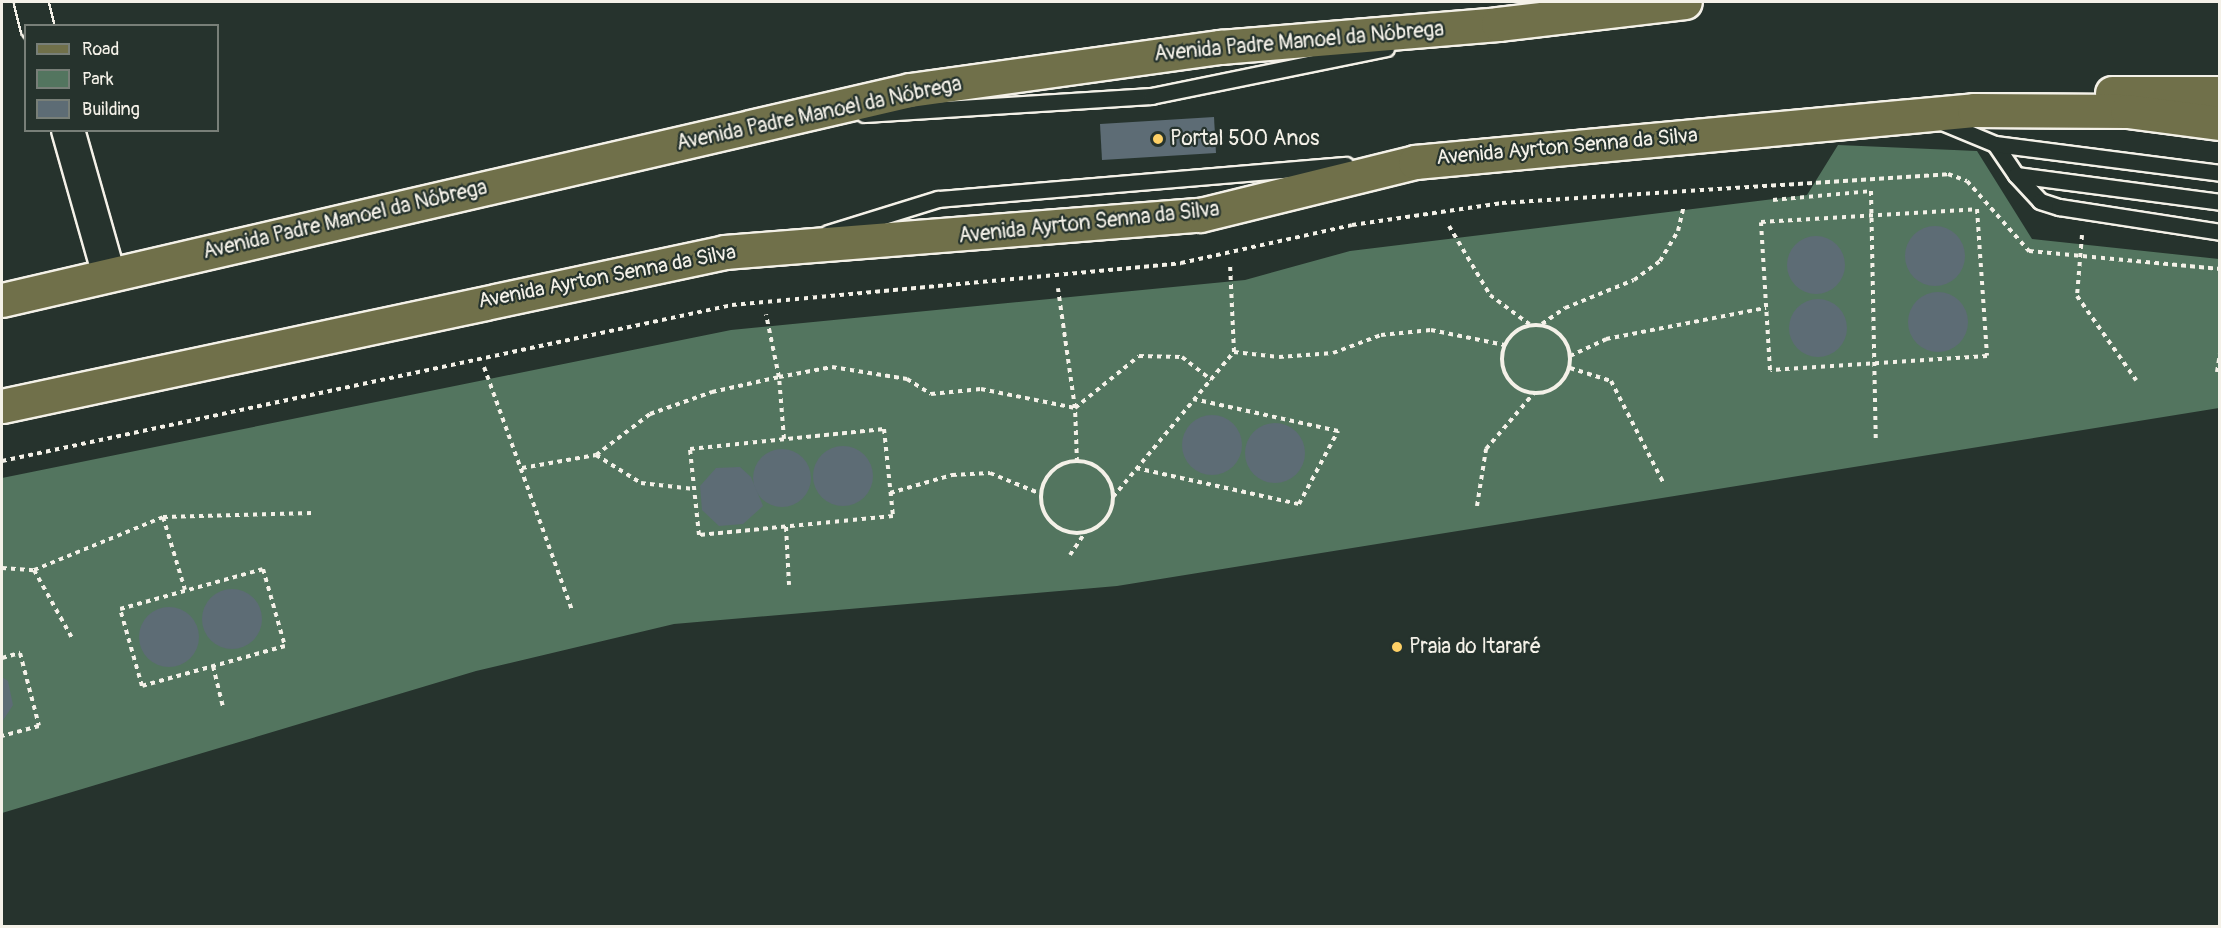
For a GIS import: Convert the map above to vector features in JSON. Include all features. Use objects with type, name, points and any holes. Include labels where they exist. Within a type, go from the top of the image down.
[{"type":"main road","name":"Avenida Padre Manoel da Nóbrega","points":[[2,300],[910,90],[1106,61],[1498,24],[1591,8],[1685,2]]},
{"type":"main road","points":[[1974,110],[2122,92],[2220,93]]},
{"type":"main road","name":"Avenida Ayrton Senna da Silva","points":[[2,406],[646,267],[788,246],[1005,234],[1200,215],[1415,162],[1974,110],[2127,111],[2220,123]]},
{"type":"street","points":[[31,2],[37,24]]},
{"type":"street","points":[[69,132],[109,275]]},
{"type":"lane","points":[[1916,114],[1995,144],[2220,174]]},
{"type":"lane","points":[[1995,144],[2016,175],[2040,201],[2220,232]]},
{"type":"lane","points":[[2016,175],[2220,202]]},
{"type":"path","points":[[2,461],[732,305],[1181,263],[1352,225],[1502,203],[1948,174],[1967,181],[2029,251],[2220,269]]},
{"type":"path","points":[[1773,200],[1871,191],[1872,364],[1876,441]]},
{"type":"path","points":[[1541,325],[1565,308],[1634,280],[1660,261],[1678,231],[1684,206]]},
{"type":"path","points":[[1977,209],[1987,356],[1770,370],[1761,222],[1872,216],[1977,209]]},
{"type":"path","points":[[2084,210],[2077,296],[2136,380]]},
{"type":"path","points":[[1449,226],[1490,295],[1530,325],[1541,325],[1562,334],[1570,356],[1570,368],[1557,387],[1534,393],[1486,449],[1477,506]]},
{"type":"path","points":[[1070,555],[1085,532],[1105,520],[1113,497],[1234,352],[1230,266]]},
{"type":"path","points":[[1058,288],[1075,408],[1077,462]]},
{"type":"path","points":[[1570,356],[1606,339],[1766,308]]},
{"type":"path","points":[[766,314],[779,377],[784,439]]},
{"type":"path","points":[[1234,352],[1279,357],[1333,352],[1381,334],[1431,330],[1504,345],[1530,325]]},
{"type":"path","points":[[1504,345],[1507,377],[1534,393]]},
{"type":"path","points":[[2217,372],[2220,353]]},
{"type":"path","points":[[1075,408],[1139,356],[1182,357],[1211,380]]},
{"type":"path","points":[[484,367],[572,610]]},
{"type":"path","points":[[522,468],[596,455],[650,414],[712,392],[832,367],[907,379],[931,394],[981,389],[1075,408]]},
{"type":"path","points":[[1570,368],[1611,381],[1664,484]]},
{"type":"path","points":[[1136,468],[1299,504],[1338,431],[1194,399]]},
{"type":"path","points":[[884,429],[893,516],[699,535],[694,489],[690,449],[884,429]]},
{"type":"path","points":[[596,455],[641,483],[694,489]]},
{"type":"path","points":[[1085,532],[1053,524],[1041,494],[1050,473],[1077,462],[1104,474],[1113,497]]},
{"type":"path","points":[[890,493],[952,475],[990,473],[1041,494]]},
{"type":"path","points":[[2,568],[34,570],[163,517],[312,513]]},
{"type":"path","points":[[163,517],[185,590]]},
{"type":"path","points":[[786,527],[789,585]]},
{"type":"path","points":[[263,568],[285,646],[142,686],[120,609],[185,590],[263,568]]},
{"type":"path","points":[[34,570],[72,638]]},
{"type":"path","points":[[2,658],[20,653],[39,726],[2,736]]},
{"type":"path","points":[[213,666],[223,707]]},
{"type":"green space","points":[[1838,145],[1977,151],[2032,239],[2219,259],[2219,408],[1117,586],[674,624],[476,671],[2,813],[2,478],[731,330],[1245,280],[1350,251],[1807,195]]},
{"type":"building","name":"Portal 500 Anos","points":[[1214,117],[1216,153],[1102,160],[1100,124]]},
{"type":"building","points":[[1935,226],[1956,235],[1965,256],[1956,277],[1935,286],[1914,277],[1905,256],[1914,235]]},
{"type":"building","points":[[1810,236],[1822,236],[1832,240],[1841,249],[1845,271],[1837,286],[1822,294],[1810,294],[1800,290],[1791,281],[1787,271],[1787,259],[1791,249],[1800,240]]},
{"type":"building","points":[[1938,292],[1959,301],[1968,322],[1959,343],[1938,352],[1917,343],[1908,322],[1917,301]]},
{"type":"building","points":[[1812,299],[1824,299],[1834,303],[1843,312],[1847,334],[1839,349],[1824,357],[1812,357],[1802,353],[1793,344],[1789,334],[1789,322],[1793,312],[1802,303]]},
{"type":"building","points":[[1212,415],[1233,424],[1242,445],[1233,466],[1212,475],[1191,466],[1182,445],[1191,424]]},
{"type":"building","points":[[1275,423],[1296,432],[1305,453],[1296,474],[1275,483],[1254,474],[1245,453],[1254,432]]},
{"type":"building","points":[[843,446],[864,455],[873,476],[864,497],[843,506],[822,497],[813,476],[822,455]]},
{"type":"building","points":[[782,449],[793,451],[806,462],[811,478],[809,489],[798,502],[782,507],[771,505],[758,494],[753,478],[755,467],[766,454]]},
{"type":"building","points":[[740,467],[751,477],[763,506],[743,524],[719,526],[702,510],[700,486],[716,468]]},
{"type":"building","points":[[232,589],[253,598],[262,619],[253,640],[232,649],[211,640],[202,619],[211,598]]},
{"type":"building","points":[[169,607],[190,616],[199,637],[190,658],[169,667],[148,658],[139,637],[148,616]]},
{"type":"building","points":[[2,677],[8,681],[13,705],[2,722]]},
{"type":"place","name":"Portal 500 Anos","points":[[1158,139]]},
{"type":"place","name":"Praia do Itararé","points":[[1397,647]]}]
